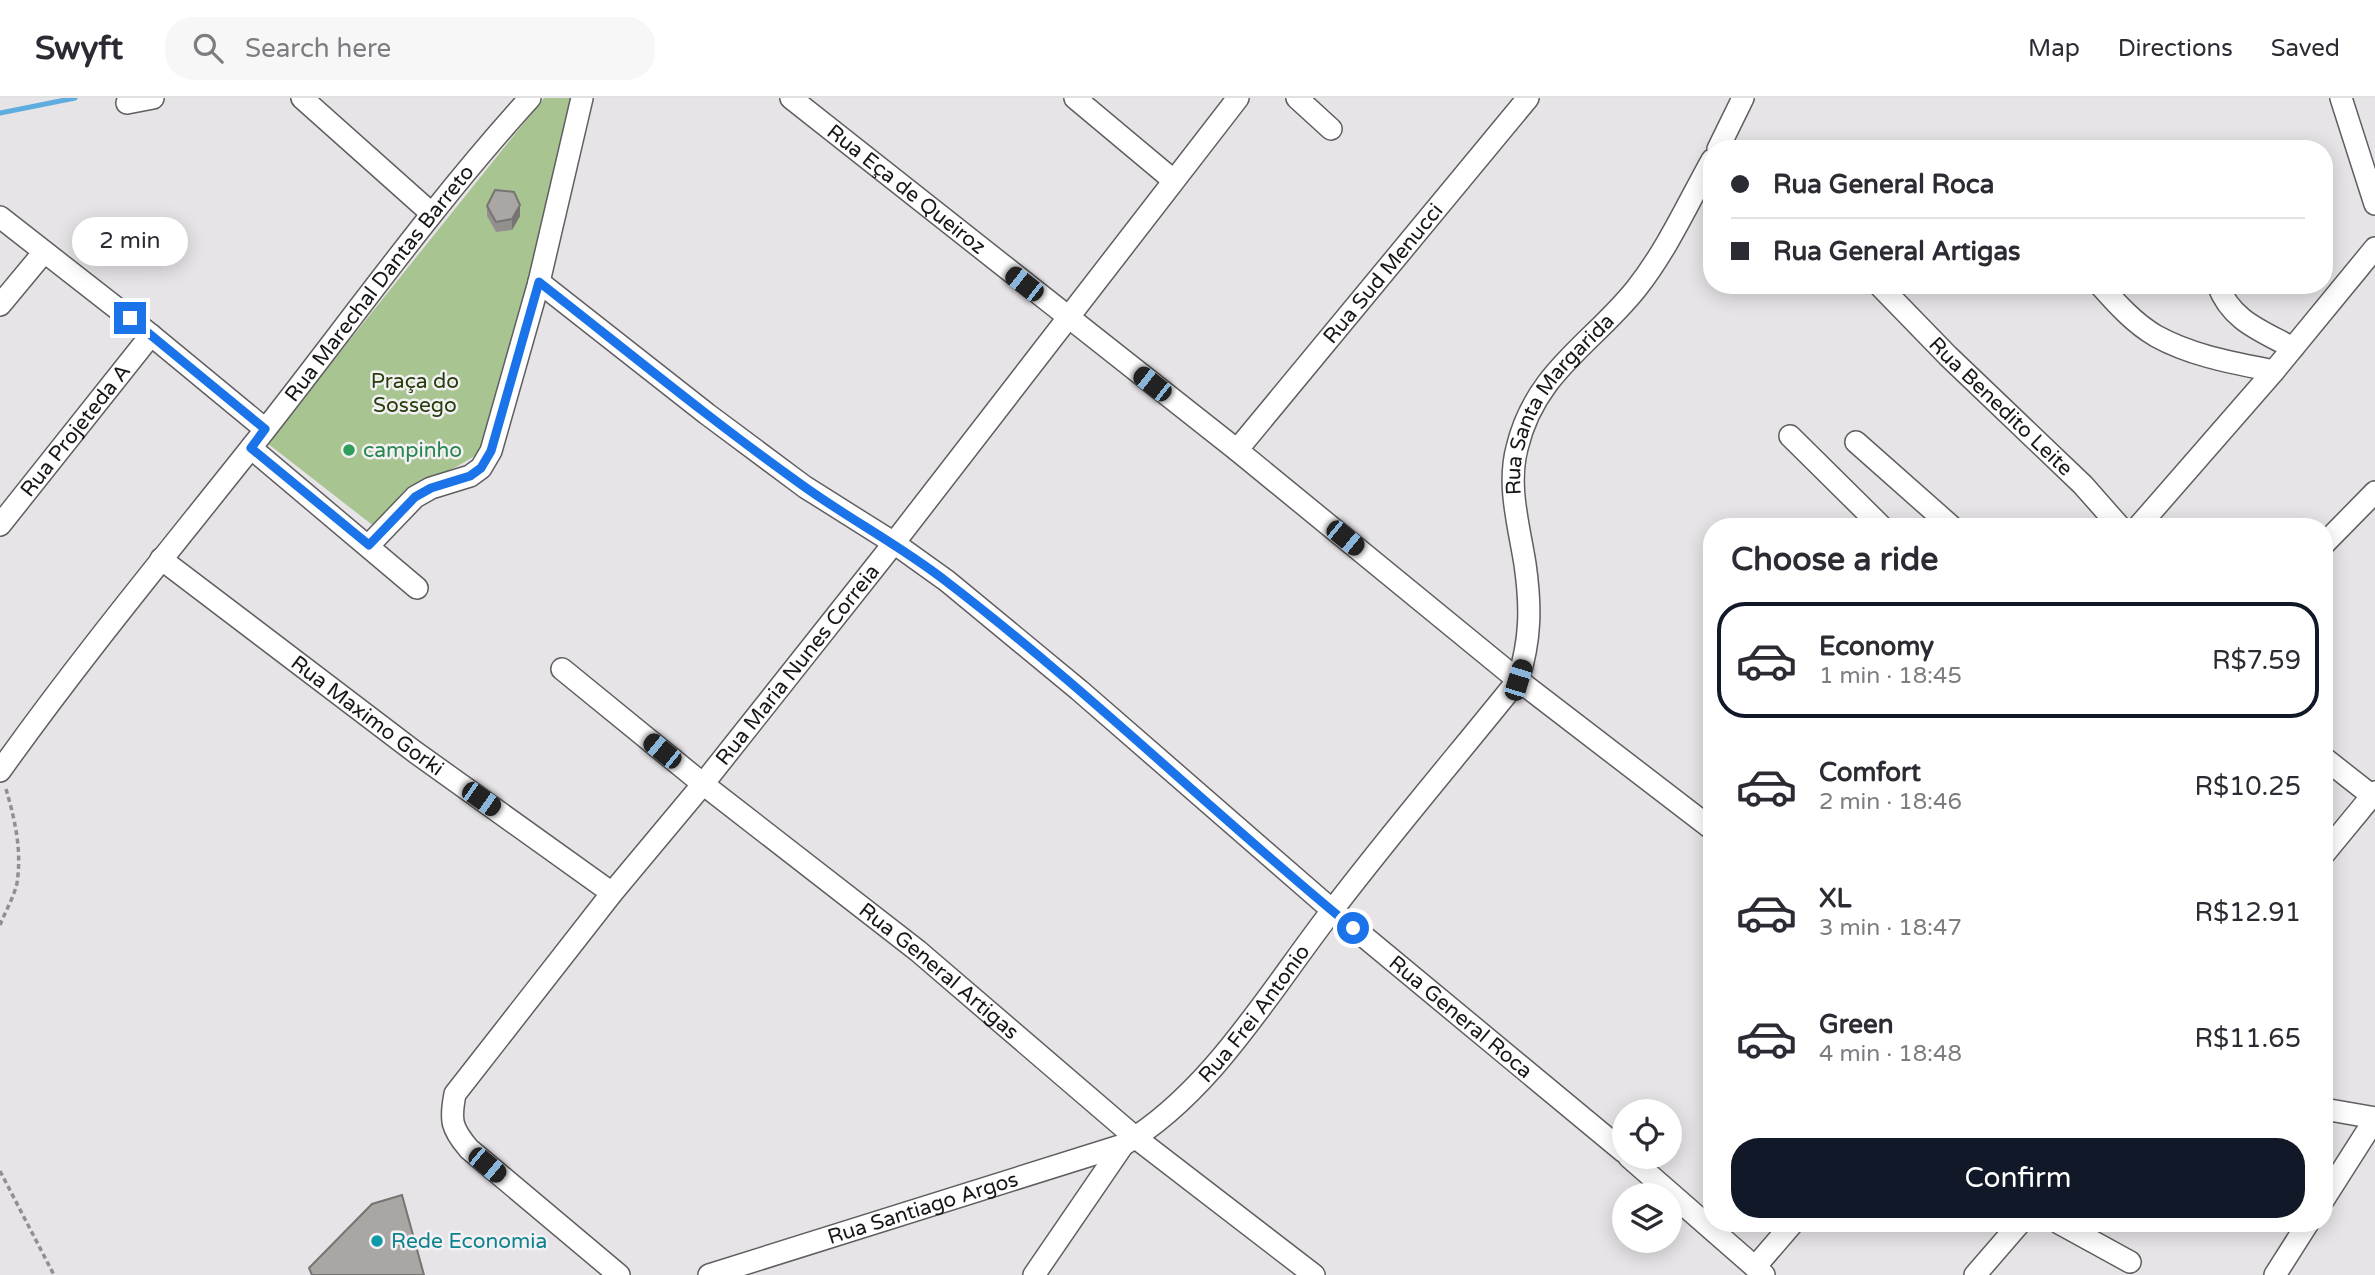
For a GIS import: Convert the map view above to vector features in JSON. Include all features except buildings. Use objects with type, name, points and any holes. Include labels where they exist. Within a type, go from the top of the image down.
[{"type":"street","points":[[127,103],[153,98]]},
{"type":"street","points":[[302,98],[431,213]]},
{"type":"street","name":"Rua Marechal Dantas Barreto","points":[[0,770],[431,213],[530,98]]},
{"type":"street","points":[[369,545],[415,497],[431,488],[470,476],[481,468],[491,451],[539,282],[582,98]]},
{"type":"street","name":"Rua Eça de Queiroz","points":[[790,98],[1237,450],[1518,680],[1703,822]]},
{"type":"street","points":[[1075,98],[1173,180]]},
{"type":"street","name":"Rua Maria Nunes Correia","points":[[619,1275],[468,1149],[452,1125],[455,1094],[611,893],[703,784],[894,543],[1238,98]]},
{"type":"street","points":[[1297,98],[1331,129]]},
{"type":"street","name":"Rua Sud Menucci","points":[[1237,450],[1528,98]]},
{"type":"street","name":"Rua Santa Margarida","points":[[1724,140],[1743,98]]},
{"type":"street","points":[[2341,98],[2375,204]]},
{"type":"street","name":"Rua Santa Margarida","points":[[1518,680],[1529,635],[1529,597],[1514,503],[1514,479],[1516,450],[1527,418],[1558,369],[1637,287],[1703,178]]},
{"type":"street","points":[[0,217],[151,335],[265,429]]},
{"type":"street","points":[[2146,518],[2274,371],[2375,248]]},
{"type":"street","points":[[0,305],[44,252]]},
{"type":"street","name":"Rua General Roca","points":[[539,282],[805,487],[894,543],[947,582],[1079,690],[1332,911],[1612,1142]]},
{"type":"street","name":"Rua Benedito Leite","points":[[1888,294],[1948,356],[2083,485],[2112,518]]},
{"type":"street","points":[[2108,294],[2122,309],[2155,335],[2187,350],[2274,371]]},
{"type":"street","points":[[2221,294],[2224,301],[2240,318],[2293,348]]},
{"type":"street","name":"Rua Projeteda A","points":[[0,525],[151,335]]},
{"type":"street","points":[[1790,436],[1873,518]]},
{"type":"street","points":[[1856,442],[1942,518]]},
{"type":"street","points":[[251,448],[418,588]]},
{"type":"street","points":[[2333,535],[2375,492]]},
{"type":"street","name":"Rua Maximo Gorki","points":[[161,559],[415,752],[611,893]]},
{"type":"street","name":"Rua General Artigas","points":[[562,669],[703,784],[918,951],[1130,1141],[1314,1275]]},
{"type":"street","name":"Rua Frei Antonio","points":[[1034,1275],[1130,1141],[1172,1109],[1210,1072],[1332,911],[1518,680]]},
{"type":"street","points":[[2333,765],[2374,795],[2333,843]]},
{"type":"street","points":[[2333,1111],[2375,1119],[2333,1185]]},
{"type":"street","name":"Rua Santiago Argos","points":[[709,1275],[1130,1141]]},
{"type":"street","points":[[1643,1169],[1703,1221]]},
{"type":"street","points":[[1715,1232],[1760,1271],[1787,1232]]},
{"type":"street","points":[[1975,1275],[2012,1232]]},
{"type":"street","points":[[2075,1232],[2130,1262]]},
{"type":"street","points":[[2275,1275],[2302,1232]]},
{"type":"path","points":[[0,770],[18,834],[16,885],[0,925]]},
{"type":"path","points":[[0,1171],[54,1275]]},
{"type":"green space","name":"Praça do Sossego","points":[[544,98],[577,98],[485,450],[429,480],[375,527],[267,443]]},
{"type":"waterway","points":[[0,113],[75,98]]},
{"type":"place","name":"campinho","points":[[349,450]]},
{"type":"place","name":"Rede Economia","points":[[377,1241]]},
{"type":"route","points":[[130,318],[265,429],[251,448],[369,545],[415,497],[431,488],[470,476],[481,468],[491,451],[539,282],[785,473],[894,543],[947,582],[1079,690],[1353,928]]}]
